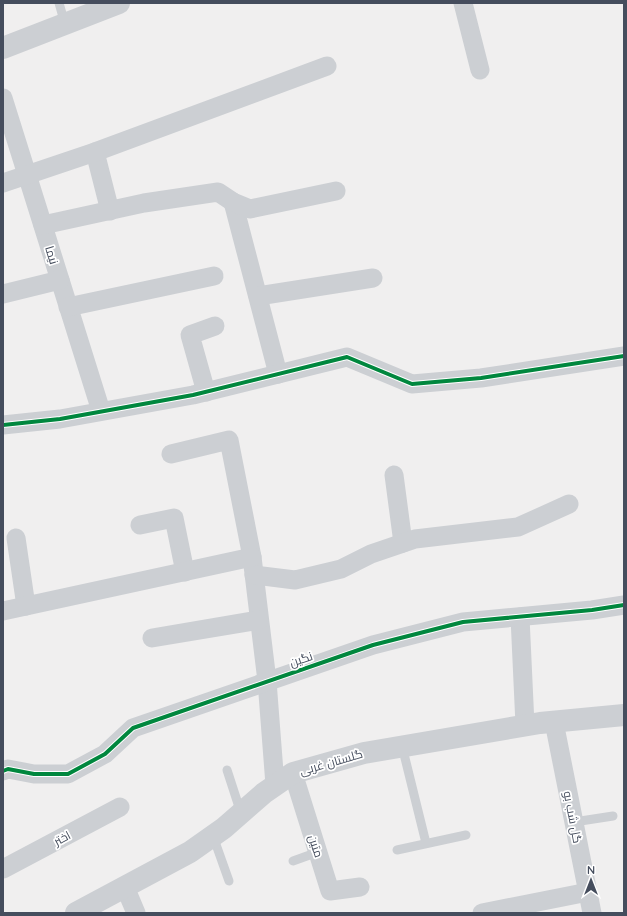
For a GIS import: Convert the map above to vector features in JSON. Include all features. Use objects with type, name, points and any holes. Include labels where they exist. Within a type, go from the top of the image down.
[{"type":"street","points":[[4,44],[65,24],[119,3]]},
{"type":"street","points":[[463,3],[480,70]]},
{"type":"street","points":[[3,183],[95,152],[327,66]]},
{"type":"street","name":"نیما","points":[[3,98],[101,411]]},
{"type":"street","points":[[95,152],[110,211]]},
{"type":"street","points":[[43,225],[144,203],[218,192],[233,202],[250,208],[336,191]]},
{"type":"street","points":[[233,202],[278,374]]},
{"type":"street","points":[[68,307],[214,276]]},
{"type":"street","points":[[258,296],[373,278]]},
{"type":"street","points":[[3,294],[60,280]]},
{"type":"street","points":[[206,392],[190,336],[215,326]]},
{"type":"street","points":[[3,424],[60,418],[206,392],[347,357],[412,384],[481,378],[624,356]]},
{"type":"street","points":[[171,454],[229,440],[253,566],[268,682],[275,785]]},
{"type":"street","points":[[394,475],[403,543]]},
{"type":"street","points":[[3,611],[185,572],[253,566],[295,580],[341,569],[371,554],[422,538],[518,527],[569,504]]},
{"type":"street","points":[[140,525],[174,518],[185,572]]},
{"type":"street","points":[[16,538],[26,606]]},
{"type":"street","name":"نگین","points":[[3,771],[8,769],[34,774],[68,774],[105,754],[133,728],[373,644],[463,622],[592,610],[624,605]]},
{"type":"street","points":[[520,617],[525,725]]},
{"type":"street","points":[[152,638],[259,620]]},
{"type":"street","name":"گلستان غربی","points":[[76,913],[190,852],[213,836],[275,785],[293,773],[364,753],[402,746],[525,725],[624,715]]},
{"type":"street","name":"گل شب بو","points":[[554,722],[592,913]]},
{"type":"street","name":"متین","points":[[293,773],[330,891],[360,887]]},
{"type":"street","name":"اختر","points":[[3,869],[120,807]]},
{"type":"street","points":[[125,887],[136,913]]},
{"type":"street","points":[[482,913],[588,892]]},
{"type":"lane","points":[[59,3],[65,24]]},
{"type":"lane","points":[[402,746],[426,843]]},
{"type":"lane","points":[[227,770],[241,813]]},
{"type":"lane","points":[[574,822],[613,816]]},
{"type":"lane","points":[[397,850],[466,835]]},
{"type":"lane","points":[[213,836],[229,881]]},
{"type":"lane","points":[[293,861],[318,852]]},
{"type":"cycle path","points":[[3,425],[60,419],[193,395],[347,357],[412,384],[481,378],[624,356]]},
{"type":"cycle path","points":[[3,771],[8,769],[34,774],[68,774],[105,754],[133,728],[373,645],[463,622],[592,610],[624,605]]}]
